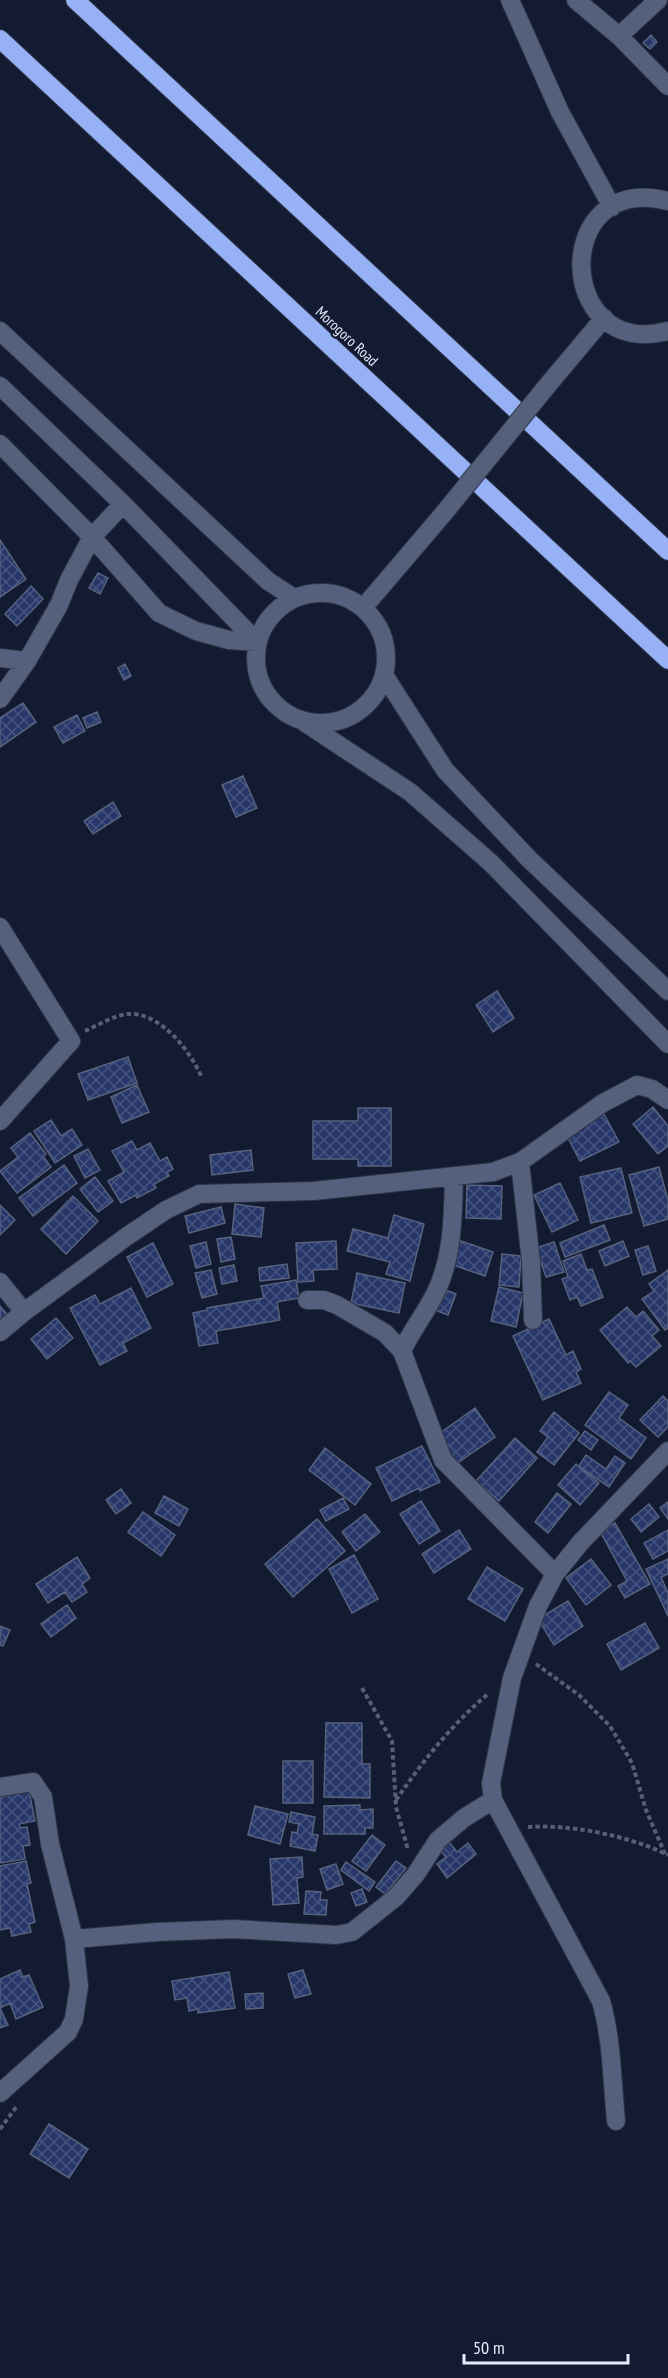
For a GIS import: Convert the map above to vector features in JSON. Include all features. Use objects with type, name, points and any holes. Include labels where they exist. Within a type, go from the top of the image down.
[{"type":"highway","points":[[75,0],[668,551]]},
{"type":"highway","name":"Morogoro Road","points":[[0,39],[668,660]]},
{"type":"street","points":[[510,0],[560,112],[612,207]]},
{"type":"street","points":[[576,0],[619,36],[668,86]]},
{"type":"street","points":[[619,36],[658,0]]},
{"type":"street","points":[[668,201],[641,198],[612,207],[599,217],[590,230],[583,245],[580,260],[580,276],[585,292],[593,306],[604,318],[629,332],[643,334],[668,331]]},
{"type":"street","points":[[363,608],[604,318]]},
{"type":"street","points":[[0,331],[268,581],[294,598]]},
{"type":"street","points":[[0,386],[123,504],[257,642]]},
{"type":"street","points":[[0,444],[93,537],[159,613],[196,631],[229,640],[257,642]]},
{"type":"street","points":[[0,699],[27,661],[59,605],[69,580],[93,537],[123,504]]},
{"type":"street","points":[[304,722],[333,723],[360,711],[371,701],[384,675],[386,660],[383,639],[373,619],[363,608],[337,594],[308,593],[281,605],[270,616],[257,642],[256,671],[268,698],[278,709],[304,722],[410,792],[491,863],[668,1044]]},
{"type":"street","points":[[0,658],[27,661]]},
{"type":"street","points":[[384,675],[445,770],[529,860],[668,991]]},
{"type":"street","points":[[0,927],[71,1037],[69,1045],[0,1121]]},
{"type":"street","points":[[0,1332],[126,1237],[166,1210],[200,1194],[314,1191],[493,1172],[520,1162],[603,1103],[637,1085],[652,1089],[668,1100]]},
{"type":"street","points":[[520,1162],[531,1262],[533,1320]]},
{"type":"street","points":[[402,1351],[435,1295],[444,1272],[453,1228],[454,1176]]},
{"type":"street","points":[[0,1282],[24,1312]]},
{"type":"street","points":[[307,1300],[324,1300],[337,1305],[385,1333],[402,1351],[443,1460],[555,1574]]},
{"type":"street","points":[[616,2121],[609,2040],[601,2001],[493,1800],[491,1783],[496,1747],[514,1671],[538,1606],[555,1574],[581,1542],[668,1451]]},
{"type":"street","points":[[0,1787],[33,1782],[43,1797],[50,1844],[75,1939],[79,1986],[74,2019],[68,2032],[0,2093]]},
{"type":"street","points":[[75,1939],[157,1932],[233,1929],[310,1935],[348,1934],[396,1897],[416,1874],[438,1840],[464,1818],[493,1800]]},
{"type":"path","points":[[71,1037],[124,1014],[137,1014],[166,1029],[189,1051],[202,1078]]},
{"type":"path","points":[[521,1653],[579,1695],[610,1726],[632,1763],[646,1810],[666,1854]]},
{"type":"path","points":[[396,1801],[418,1768],[469,1710],[514,1671]]},
{"type":"path","points":[[362,1688],[392,1741],[396,1801],[401,1830],[416,1874]]},
{"type":"path","points":[[527,1827],[562,1826],[619,1837],[666,1854]]},
{"type":"building","points":[[651,35],[657,42],[650,49],[643,43]]},
{"type":"building","points":[[0,540],[26,579],[0,597]]},
{"type":"building","points":[[98,573],[108,578],[100,594],[89,588]]},
{"type":"building","points":[[31,586],[43,599],[17,626],[5,614]]},
{"type":"building","points":[[125,664],[131,676],[124,680],[118,668]]},
{"type":"building","points":[[23,703],[36,722],[0,747],[0,718]]},
{"type":"building","points":[[97,712],[101,722],[87,728],[83,718]]},
{"type":"building","points":[[77,715],[85,731],[63,743],[54,727]]},
{"type":"building","points":[[243,776],[257,808],[236,817],[222,785]]},
{"type":"building","points":[[113,802],[121,816],[93,834],[84,821]]},
{"type":"building","points":[[497,991],[514,1018],[493,1032],[476,1005]]},
{"type":"building","points":[[128,1057],[137,1083],[88,1100],[78,1074]]},
{"type":"building","points":[[137,1085],[149,1112],[122,1123],[111,1097]]},
{"type":"building","points":[[653,1107],[668,1126],[668,1146],[658,1154],[633,1124]]},
{"type":"building","points":[[358,1108],[391,1108],[391,1166],[358,1166],[358,1159],[313,1159],[313,1121],[358,1121]]},
{"type":"building","points":[[604,1114],[619,1142],[580,1161],[566,1134]]},
{"type":"building","points":[[51,1120],[61,1136],[72,1129],[82,1145],[55,1163],[34,1131]]},
{"type":"building","points":[[30,1133],[46,1154],[43,1156],[51,1167],[17,1193],[0,1171],[18,1157],[11,1148]]},
{"type":"building","points":[[132,1141],[137,1150],[150,1143],[160,1161],[167,1157],[173,1169],[167,1172],[169,1176],[154,1184],[156,1188],[121,1203],[108,1181],[124,1172],[112,1151]]},
{"type":"building","points":[[88,1149],[100,1170],[85,1178],[74,1156]]},
{"type":"building","points":[[251,1150],[253,1170],[212,1175],[210,1155]]},
{"type":"building","points":[[64,1165],[77,1183],[33,1216],[19,1198]]},
{"type":"building","points":[[659,1167],[668,1200],[668,1219],[644,1226],[629,1175]]},
{"type":"building","points":[[621,1168],[632,1213],[591,1223],[580,1177]]},
{"type":"building","points":[[95,1177],[113,1201],[98,1212],[80,1189]]},
{"type":"building","points":[[560,1183],[578,1220],[552,1232],[534,1195]]},
{"type":"building","points":[[467,1185],[502,1186],[501,1219],[466,1218]]},
{"type":"building","points":[[73,1196],[98,1221],[66,1254],[41,1229]]},
{"type":"building","points":[[235,1204],[264,1208],[261,1237],[232,1234]]},
{"type":"building","points":[[0,1205],[15,1220],[0,1235]]},
{"type":"building","points":[[221,1207],[225,1223],[189,1233],[185,1216]]},
{"type":"building","points":[[394,1215],[424,1224],[410,1281],[386,1274],[390,1262],[347,1251],[353,1229],[388,1238]]},
{"type":"building","points":[[604,1225],[610,1240],[565,1257],[560,1243]]},
{"type":"building","points":[[231,1237],[235,1259],[221,1262],[217,1239]]},
{"type":"building","points":[[458,1240],[493,1252],[485,1276],[450,1264]]},
{"type":"building","points":[[336,1241],[337,1269],[313,1270],[314,1281],[298,1282],[296,1243]]},
{"type":"building","points":[[623,1241],[629,1256],[605,1266],[599,1251]]},
{"type":"building","points":[[206,1242],[211,1264],[196,1268],[190,1246]]},
{"type":"building","points":[[554,1242],[564,1272],[546,1277],[536,1248]]},
{"type":"building","points":[[153,1243],[173,1284],[147,1297],[127,1257]]},
{"type":"building","points":[[648,1246],[656,1271],[643,1275],[635,1250]]},
{"type":"building","points":[[502,1254],[521,1256],[519,1287],[499,1285]]},
{"type":"building","points":[[581,1254],[587,1270],[592,1269],[603,1297],[581,1306],[577,1297],[570,1300],[562,1279],[568,1277],[563,1261]]},
{"type":"building","points":[[287,1264],[289,1278],[260,1281],[259,1268]]},
{"type":"building","points":[[234,1265],[237,1281],[222,1284],[219,1268]]},
{"type":"building","points":[[211,1270],[217,1294],[202,1298],[195,1273]]},
{"type":"building","points":[[668,1270],[668,1328],[665,1330],[642,1299],[654,1291],[649,1284]]},
{"type":"building","points":[[357,1273],[405,1283],[399,1313],[351,1303]]},
{"type":"building","points":[[296,1280],[299,1298],[277,1302],[280,1320],[216,1331],[218,1343],[199,1346],[193,1313],[207,1310],[207,1308],[264,1298],[261,1286]]},
{"type":"building","points":[[499,1287],[523,1293],[516,1327],[491,1321]]},
{"type":"building","points":[[131,1288],[151,1328],[123,1343],[127,1351],[100,1365],[70,1308],[95,1295],[100,1304]]},
{"type":"building","points":[[443,1289],[456,1294],[448,1315],[435,1310]]},
{"type":"building","points":[[0,1306],[10,1318],[0,1326]]},
{"type":"building","points":[[627,1307],[636,1317],[643,1311],[659,1330],[652,1336],[661,1346],[636,1367],[630,1361],[628,1363],[600,1330]]},
{"type":"building","points":[[56,1318],[73,1338],[47,1359],[31,1339]]},
{"type":"building","points":[[549,1319],[566,1355],[573,1351],[581,1369],[576,1372],[581,1383],[543,1400],[513,1336]]},
{"type":"building","points":[[609,1392],[628,1405],[619,1418],[646,1438],[631,1459],[585,1425]]},
{"type":"building","points":[[663,1396],[668,1401],[668,1427],[658,1437],[640,1420]]},
{"type":"building","points":[[475,1408],[495,1437],[456,1464],[436,1436]]},
{"type":"building","points":[[554,1412],[579,1433],[554,1465],[537,1452],[548,1437],[540,1431]]},
{"type":"building","points":[[585,1431],[598,1440],[591,1450],[578,1440]]},
{"type":"building","points":[[515,1438],[537,1458],[499,1501],[476,1481]]},
{"type":"building","points":[[422,1446],[440,1482],[420,1491],[419,1488],[392,1501],[376,1468]]},
{"type":"building","points":[[325,1448],[371,1484],[355,1505],[309,1470]]},
{"type":"building","points":[[586,1455],[606,1469],[615,1456],[625,1463],[609,1487],[579,1466]]},
{"type":"building","points":[[576,1464],[599,1483],[580,1505],[558,1485]]},
{"type":"building","points":[[121,1489],[131,1503],[116,1514],[106,1500]]},
{"type":"building","points":[[557,1493],[571,1504],[548,1533],[535,1522]]},
{"type":"building","points":[[164,1496],[188,1509],[179,1526],[155,1513]]},
{"type":"building","points":[[343,1498],[349,1509],[326,1521],[320,1510]]},
{"type":"building","points":[[421,1501],[440,1531],[419,1544],[400,1514]]},
{"type":"building","points":[[668,1502],[668,1519],[660,1508]]},
{"type":"building","points":[[649,1504],[659,1517],[641,1532],[631,1519]]},
{"type":"building","points":[[143,1512],[175,1535],[161,1556],[128,1532]]},
{"type":"building","points":[[365,1514],[380,1532],[356,1551],[342,1532]]},
{"type":"building","points":[[317,1519],[345,1551],[293,1597],[265,1564]]},
{"type":"building","points":[[615,1523],[650,1584],[625,1598],[618,1586],[627,1581],[600,1531]]},
{"type":"building","points":[[459,1530],[471,1549],[434,1573],[422,1554]]},
{"type":"building","points":[[668,1530],[668,1551],[653,1559],[644,1543]]},
{"type":"building","points":[[354,1555],[378,1599],[352,1613],[329,1569]]},
{"type":"building","points":[[77,1557],[90,1578],[82,1584],[87,1592],[72,1602],[65,1592],[48,1603],[36,1584]]},
{"type":"building","points":[[591,1559],[611,1585],[586,1605],[566,1578]]},
{"type":"building","points":[[668,1559],[668,1574],[661,1577],[668,1593],[668,1616],[646,1569]]},
{"type":"building","points":[[487,1567],[523,1589],[505,1621],[468,1599]]},
{"type":"building","points":[[568,1601],[583,1626],[554,1645],[538,1619]]},
{"type":"building","points":[[67,1605],[76,1618],[51,1637],[41,1624]]},
{"type":"building","points":[[645,1623],[659,1648],[621,1670],[607,1644]]},
{"type":"building","points":[[0,1626],[10,1630],[3,1646],[0,1645]]},
{"type":"building","points":[[326,1723],[362,1723],[362,1764],[370,1764],[370,1798],[324,1797]]},
{"type":"building","points":[[283,1761],[313,1761],[313,1803],[283,1803]]},
{"type":"building","points":[[29,1791],[35,1821],[19,1824],[20,1828],[27,1827],[30,1845],[23,1846],[25,1859],[0,1863],[0,1797]]},
{"type":"building","points":[[360,1805],[360,1810],[373,1809],[373,1828],[365,1828],[365,1834],[324,1834],[324,1806]]},
{"type":"building","points":[[255,1806],[288,1814],[280,1844],[248,1835]]},
{"type":"building","points":[[291,1812],[315,1817],[312,1834],[318,1835],[315,1851],[290,1846],[292,1832],[297,1833],[299,1824],[289,1822]]},
{"type":"building","points":[[372,1835],[385,1845],[366,1871],[352,1861]]},
{"type":"building","points":[[449,1842],[457,1852],[468,1843],[476,1854],[447,1878],[437,1864],[446,1857],[440,1850]]},
{"type":"building","points":[[302,1857],[303,1877],[297,1878],[299,1903],[273,1905],[270,1859]]},
{"type":"building","points":[[26,1861],[31,1883],[27,1884],[35,1922],[29,1924],[31,1932],[12,1936],[10,1928],[0,1930],[0,1866]]},
{"type":"building","points":[[396,1861],[406,1868],[385,1894],[376,1887]]},
{"type":"building","points":[[346,1862],[375,1882],[369,1891],[341,1870]]},
{"type":"building","points":[[336,1864],[343,1884],[327,1890],[320,1869]]},
{"type":"building","points":[[362,1889],[367,1902],[356,1906],[351,1893]]},
{"type":"building","points":[[306,1891],[321,1892],[320,1900],[327,1900],[326,1915],[304,1914]]},
{"type":"building","points":[[20,1970],[23,1977],[29,1975],[43,2007],[16,2019],[10,2003],[0,2008],[0,1979]]},
{"type":"building","points":[[303,1970],[311,1994],[295,1998],[288,1974]]},
{"type":"building","points":[[229,1972],[235,2008],[198,2013],[198,2009],[189,2011],[187,1998],[175,2000],[172,1981]]},
{"type":"building","points":[[263,1993],[263,2008],[246,2009],[245,1994]]},
{"type":"building","points":[[0,2008],[8,2025],[0,2028]]},
{"type":"building","points":[[49,2124],[88,2149],[69,2178],[30,2154]]}]
